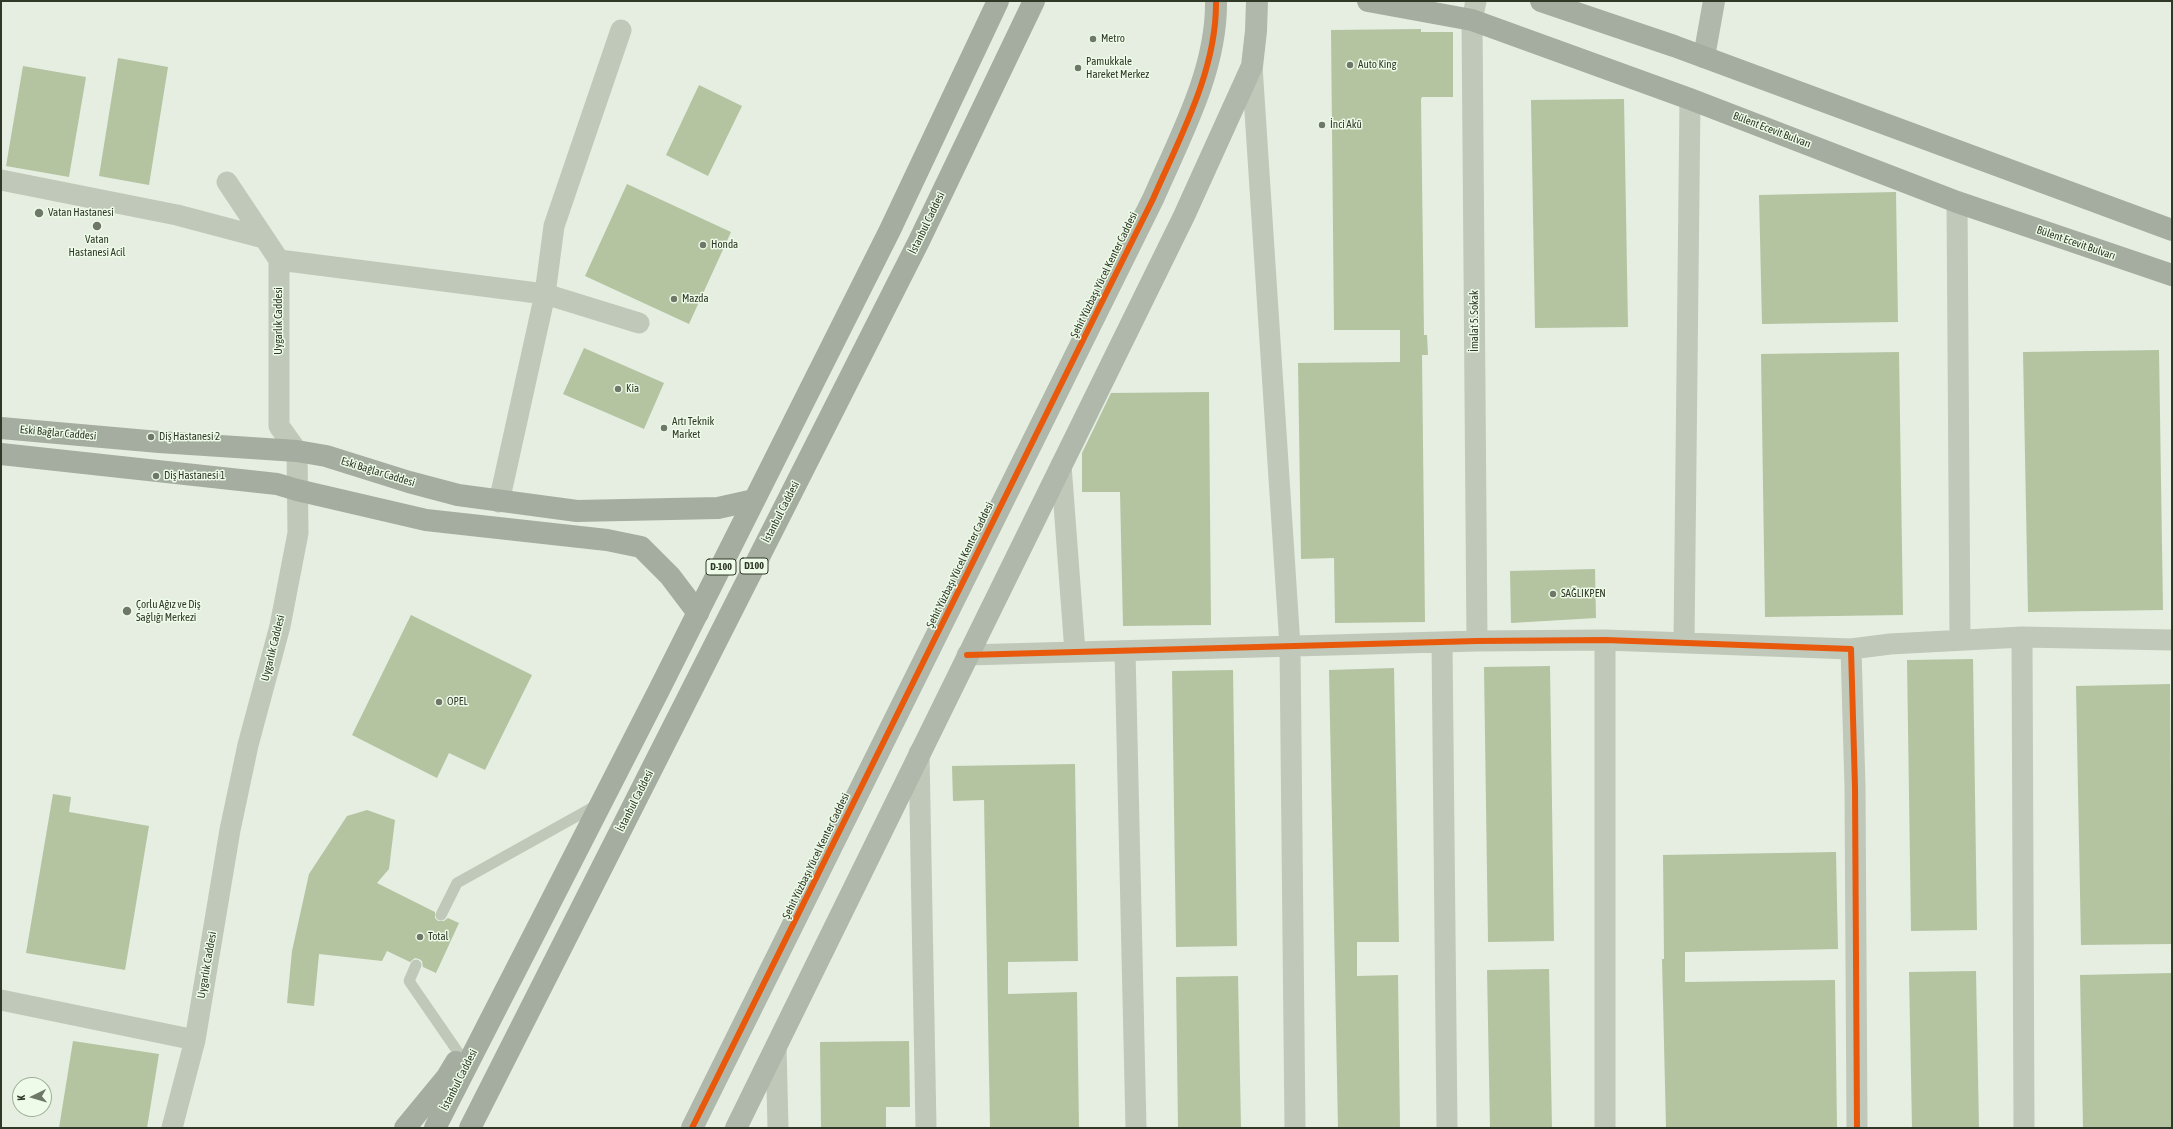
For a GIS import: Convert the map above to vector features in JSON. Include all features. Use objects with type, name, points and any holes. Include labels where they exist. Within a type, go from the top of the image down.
[{"type":"highway","name":"İstanbul Caddesi","points":[[435,1128],[698,613],[890,230],[998,1]]},
{"type":"highway","name":"İstanbul Caddesi","points":[[472,1125],[919,241],[1034,1]]},
{"type":"highway","points":[[405,1128],[447,1077],[556,890]]},
{"type":"main road","name":"Bülent Ecevit Bulvarı","points":[[1368,1],[1474,10],[1690,99],[1957,202],[2172,275]]},
{"type":"main road","points":[[1541,1],[1704,57],[2172,230]]},
{"type":"main road","name":"Eski Bağlar Caddesi","points":[[1,428],[159,442],[297,451],[326,456],[409,482],[458,495],[498,502],[577,511],[718,508],[754,500]]},
{"type":"main road","points":[[1,454],[277,484],[426,520],[607,540],[641,548],[670,576],[698,613]]},
{"type":"street","name":"Şehit Yüzbaşı Yücel Kenter Caddesi","points":[[692,1128],[1154,199],[1200,92],[1212,39],[1216,1]]},
{"type":"street","points":[[1257,1],[1256,31],[1252,66],[1290,646],[1295,1128]]},
{"type":"street","points":[[1704,57],[1714,1]]},
{"type":"street","name":"İmalat 5. Sokak","points":[[1474,10],[1477,641]]},
{"type":"street","points":[[498,502],[545,294],[554,226],[621,30]]},
{"type":"street","points":[[736,1128],[967,655],[1184,216],[1252,66]]},
{"type":"street","points":[[1684,641],[1690,99]]},
{"type":"street","points":[[1,180],[177,215],[264,238]]},
{"type":"street","points":[[227,182],[279,260],[545,294],[639,323]]},
{"type":"street","points":[[1957,202],[1960,640]]},
{"type":"street","name":"Uygarlık Caddesi","points":[[172,1128],[195,1040],[230,830],[248,745],[280,626],[298,533],[297,451],[279,426],[279,260]]},
{"type":"street","points":[[1061,465],[1075,652]]},
{"type":"street","points":[[967,655],[1477,641],[1684,641],[1851,649],[1890,644],[2022,637],[2172,640]]},
{"type":"street","points":[[2022,637],[2024,1128]]},
{"type":"street","points":[[1605,640],[1605,1128]]},
{"type":"street","points":[[1442,642],[1447,1128]]},
{"type":"street","points":[[1851,649],[1856,787],[1856,1128]]},
{"type":"street","points":[[1125,651],[1136,1128]]},
{"type":"street","points":[[919,753],[926,1128]]},
{"type":"street","points":[[1,1000],[195,1040]]},
{"type":"street","points":[[776,1046],[778,1128]]},
{"type":"lane","points":[[441,914],[457,883],[601,802]]},
{"type":"lane","points":[[416,964],[409,981],[460,1055]]},
{"type":"building","points":[[1421,29],[1421,32],[1453,32],[1453,97],[1422,97],[1421,99],[1424,335],[1427,335],[1428,355],[1422,355],[1425,622],[1335,623],[1334,558],[1301,559],[1298,363],[1400,362],[1400,330],[1334,330],[1331,30]]},
{"type":"building","points":[[118,58],[168,67],[149,185],[99,176]]},
{"type":"building","points":[[23,66],[86,77],[69,177],[6,166]]},
{"type":"building","points":[[699,85],[742,106],[708,176],[666,155]]},
{"type":"building","points":[[1624,99],[1628,327],[1535,328],[1531,100]]},
{"type":"building","points":[[627,184],[731,232],[689,324],[585,276]]},
{"type":"building","points":[[1896,192],[1898,322],[1762,324],[1759,195]]},
{"type":"building","points":[[584,348],[664,383],[644,429],[563,394]]},
{"type":"building","points":[[2159,350],[2163,610],[2028,612],[2023,352]]},
{"type":"building","points":[[1899,352],[1903,615],[1765,617],[1761,354]]},
{"type":"building","points":[[1209,392],[1211,625],[1123,626],[1120,492],[1082,492],[1082,453],[1111,393]]},
{"type":"building","name":"SAĞLIKPEN","points":[[1595,569],[1596,618],[1511,623],[1510,571]]},
{"type":"building","points":[[411,615],[532,675],[485,770],[449,753],[437,778],[352,735]]},
{"type":"building","points":[[1973,659],[1977,930],[1911,931],[1907,660]]},
{"type":"building","points":[[1550,666],[1554,941],[1488,942],[1484,667]]},
{"type":"building","points":[[1394,668],[1399,942],[1357,942],[1357,976],[1398,975],[1400,1128],[1338,1128],[1329,670]]},
{"type":"building","points":[[1233,670],[1237,946],[1176,947],[1172,671]]},
{"type":"building","points":[[2170,684],[2172,944],[2081,945],[2076,686]]},
{"type":"building","points":[[1075,764],[1078,961],[1008,962],[1008,994],[1077,992],[1079,1128],[990,1128],[984,800],[953,801],[952,766]]},
{"type":"building","points":[[53,794],[71,797],[69,812],[149,826],[125,970],[26,953]]},
{"type":"building","points":[[367,810],[395,820],[389,869],[377,883],[435,912],[435,918],[438,921],[444,921],[448,918],[459,923],[436,973],[423,967],[422,961],[419,959],[415,958],[410,962],[387,951],[382,961],[319,954],[314,1006],[287,1003],[292,951],[309,874],[347,816]]},
{"type":"building","points":[[1836,852],[1838,949],[1685,952],[1685,982],[1835,980],[1837,1128],[1666,1128],[1662,959],[1664,959],[1663,855]]},
{"type":"building","points":[[1549,969],[1552,1128],[1490,1128],[1487,970]]},
{"type":"building","points":[[1976,971],[1979,1128],[1912,1128],[1909,972]]},
{"type":"building","points":[[2172,973],[2172,1128],[2083,1128],[2080,975]]},
{"type":"building","points":[[1238,976],[1241,1128],[1178,1128],[1176,977]]},
{"type":"building","points":[[73,1041],[159,1054],[147,1128],[59,1128]]},
{"type":"building","points":[[909,1041],[910,1107],[886,1107],[886,1128],[821,1128],[820,1042]]},
{"type":"cycle path","points":[[692,1128],[1153,199],[1185,127],[1204,78],[1215,27],[1216,1]]},
{"type":"cycle path","points":[[967,655],[1477,641],[1605,640],[1851,649],[1855,787],[1857,1128]]},
{"type":"place","name":"Metro","points":[[1093,39]]},
{"type":"place","name":"Auto King","points":[[1350,65]]},
{"type":"place","name":"Pamukkale Hareket Merkez","points":[[1078,68]]},
{"type":"place","name":"İnci Akü","points":[[1322,125]]},
{"type":"place","name":"Vatan Hastanesi","points":[[39,213]]},
{"type":"place","name":"Vatan Hastanesi Acil","points":[[97,226]]},
{"type":"place","name":"Honda","points":[[703,245]]},
{"type":"place","name":"Mazda","points":[[674,299]]},
{"type":"place","name":"Kia","points":[[618,389]]},
{"type":"place","name":"Artı Teknik Market","points":[[664,428]]},
{"type":"place","name":"Diş Hastanesi 2","points":[[151,437]]},
{"type":"place","name":"Diş Hastanesi 1","points":[[156,476]]},
{"type":"place","name":"SAĞLIKPEN","points":[[1553,594]]},
{"type":"place","name":"Çorlu Ağız ve Diş Sağlığı Merkezi","points":[[127,611]]},
{"type":"place","name":"OPEL","points":[[439,702]]},
{"type":"place","name":"Total","points":[[420,937]]}]
